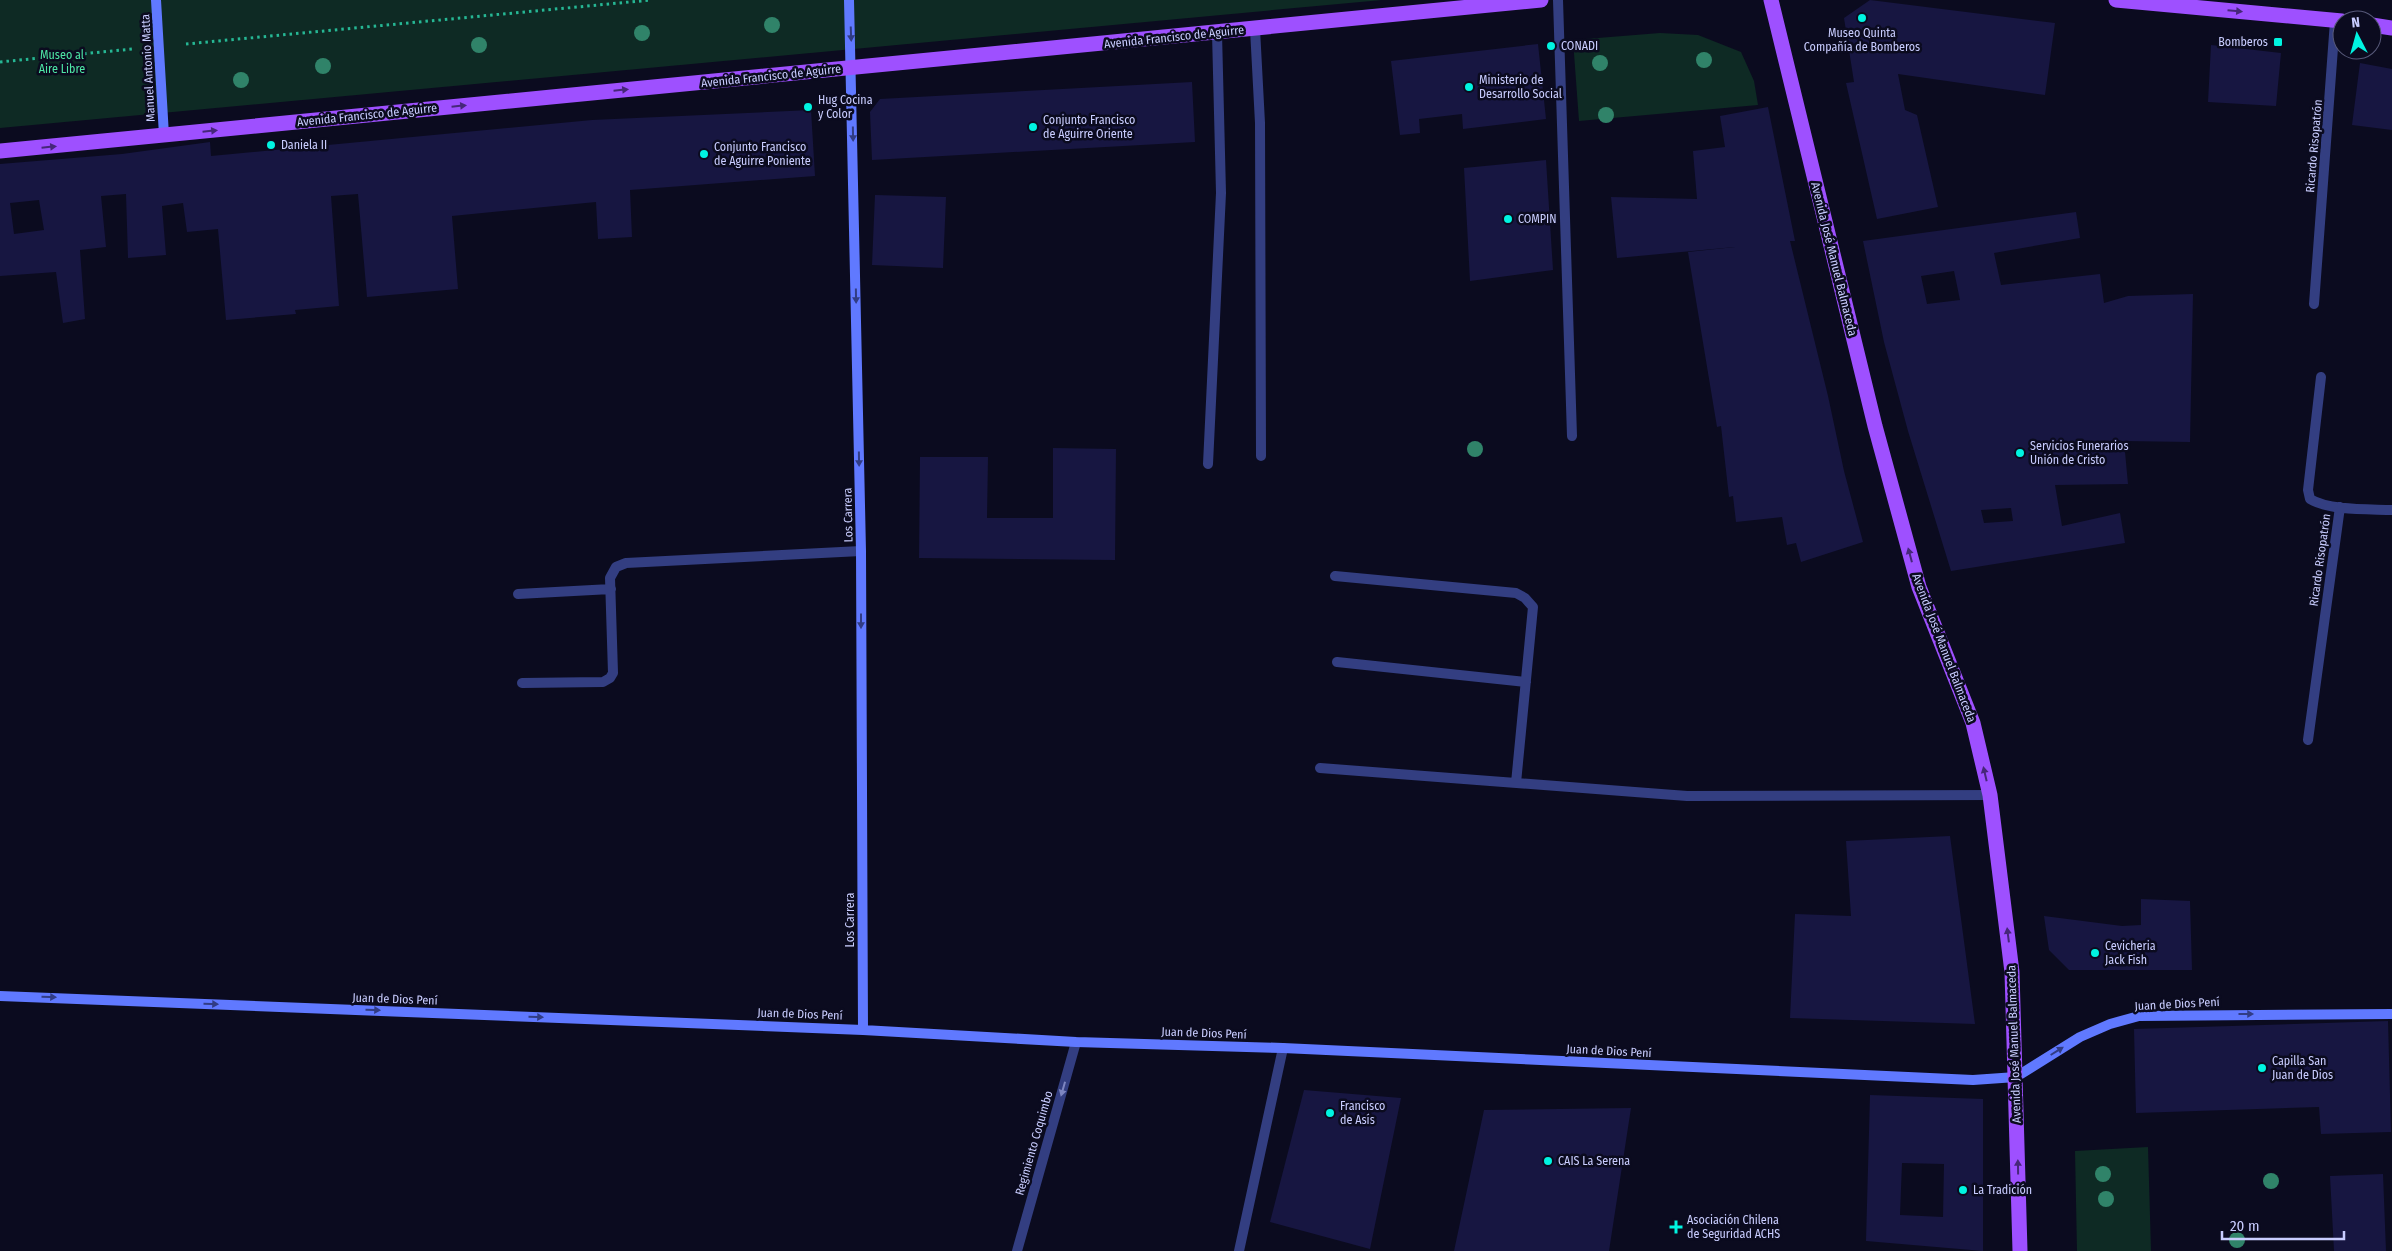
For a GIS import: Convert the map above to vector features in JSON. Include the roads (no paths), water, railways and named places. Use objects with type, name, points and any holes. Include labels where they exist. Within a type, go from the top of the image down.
[{"type":"main road","name":"Manuel Antonio Matta","points":[[156,0],[164,135]]},
{"type":"main road","name":"Los Carrera","points":[[849,0],[852,68],[861,551],[864,1030]]},
{"type":"main road","name":"Avenida Francisco de Aguirre","points":[[0,152],[1541,0]]},
{"type":"main road","name":"Avenida José Manuel Balmaceda","points":[[1771,0],[1875,426],[1914,568],[1922,596],[1973,723],[1990,795],[2012,972],[2020,1251]]},
{"type":"main road","points":[[2116,0],[2332,20]]},
{"type":"main road","name":"Juan de Dios Pení","points":[[0,996],[864,1030],[1076,1042],[1284,1048],[1972,1080],[2016,1078],[2080,1037],[2110,1024],[2139,1016],[2392,1014]]},
{"type":"street","points":[[1558,0],[1572,436]]},
{"type":"street","points":[[1255,29],[1260,123],[1260,456]]},
{"type":"street","points":[[1208,464],[1221,193],[1217,33]]},
{"type":"street","name":"Ricardo Risopatrón","points":[[2314,304],[2336,60]]},
{"type":"street","name":"Ricardo Risopatrón","points":[[2308,740],[2340,507],[2310,499],[2308,490],[2321,377]]},
{"type":"street","points":[[2340,507],[2392,510]]},
{"type":"street","points":[[522,684],[603,682],[610,678],[612,673],[610,578],[616,567],[626,563],[861,551]]},
{"type":"street","points":[[1335,576],[1516,593],[1525,598],[1533,607],[1516,783]]},
{"type":"street","points":[[518,594],[611,589]]},
{"type":"street","points":[[1337,662],[1526,682]]},
{"type":"street","points":[[1320,768],[1687,796],[1990,795]]},
{"type":"street","name":"Regimiento Coquimbo","points":[[1017,1251],[1076,1042]]},
{"type":"street","points":[[1239,1251],[1284,1048]]},
{"type":"place","name":"Museo Quinta Compañía de Bomberos","points":[[1862,18]]},
{"type":"place","name":"Bomberos","points":[[2278,42]]},
{"type":"place","name":"CONADI","points":[[1551,46]]},
{"type":"place","name":"Ministerio de Desarrollo Social","points":[[1469,87]]},
{"type":"place","name":"Hug Cocina y Color","points":[[808,107]]},
{"type":"place","name":"Conjunto Francisco de Aguirre Oriente","points":[[1033,127]]},
{"type":"place","name":"Daniela II","points":[[271,145]]},
{"type":"place","name":"Conjunto Francisco de Aguirre Poniente","points":[[704,154]]},
{"type":"place","name":"COMPIN","points":[[1508,219]]},
{"type":"place","name":"Servicios Funerarios Unión de Cristo","points":[[2020,453]]},
{"type":"place","name":"Cevicheria Jack Fish","points":[[2095,953]]},
{"type":"place","name":"Capilla San Juan de Dios","points":[[2262,1068]]},
{"type":"place","name":"Francisco de Asís","points":[[1330,1113]]},
{"type":"place","name":"CAIS La Serena","points":[[1548,1161]]},
{"type":"place","name":"La Tradición","points":[[1963,1190]]},
{"type":"place","name":"Asociación Chilena de Seguridad ACHS","points":[[1676,1227]]},
{"type":"park label","name":"Museo al Aire Libre","points":[[62,62]]}]
